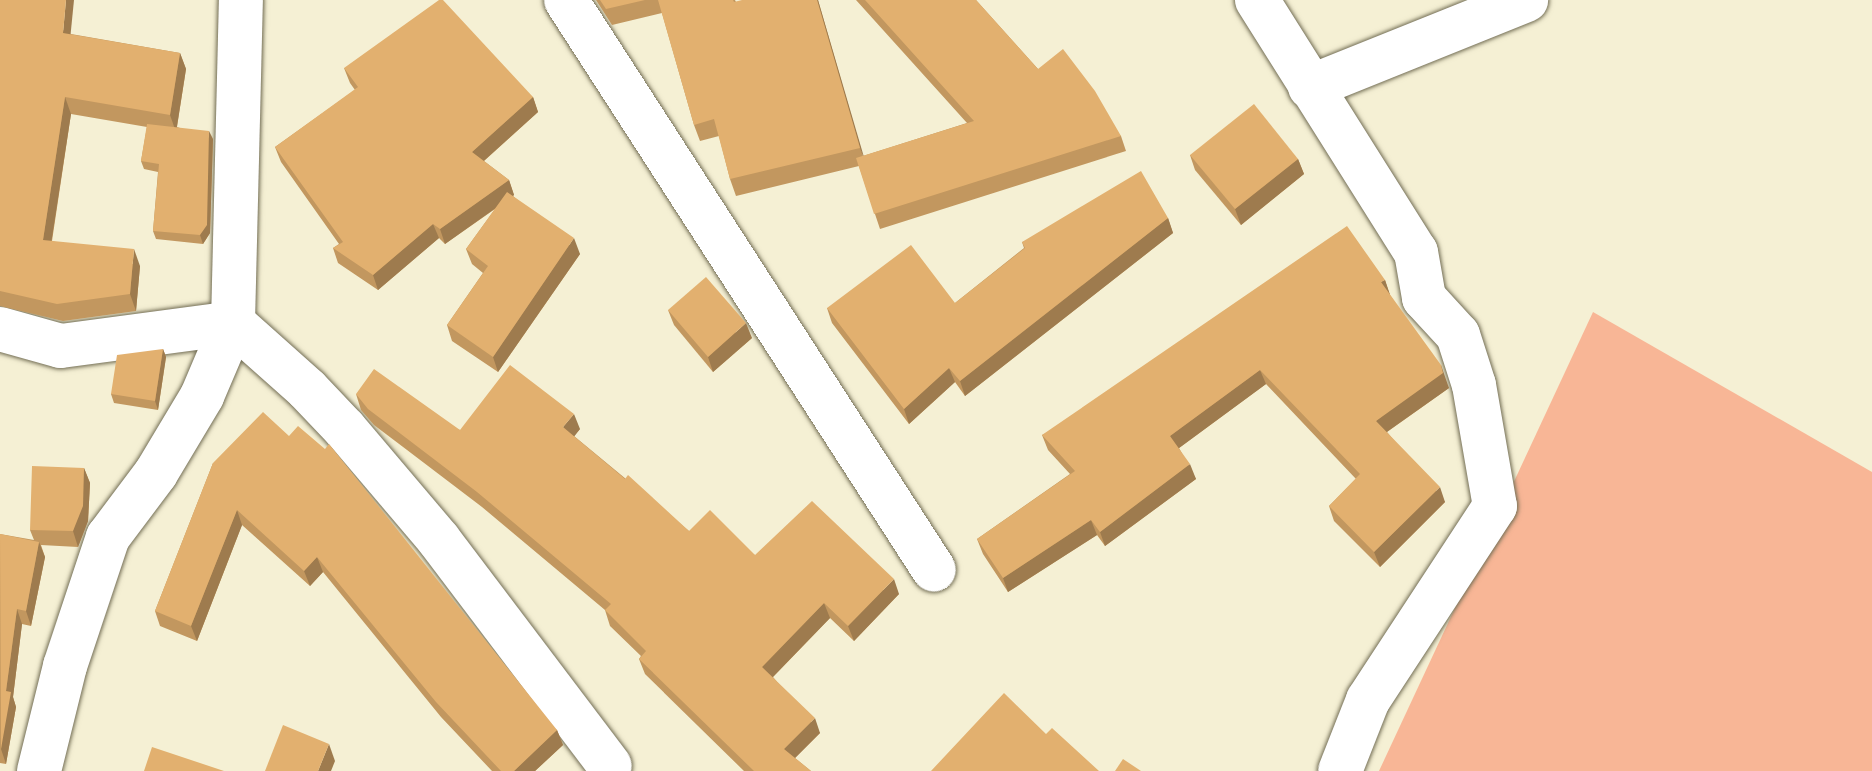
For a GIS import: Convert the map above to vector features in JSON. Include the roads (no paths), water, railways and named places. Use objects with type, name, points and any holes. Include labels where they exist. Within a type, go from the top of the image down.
[{"type":"street","points":[[39,771],[65,666],[108,537],[156,473],[202,396],[233,323],[241,0]]},
{"type":"street","points":[[566,0],[934,570]]},
{"type":"street","points":[[1257,0],[1416,252],[1424,298],[1458,335],[1474,385],[1495,506],[1368,700],[1340,771]]},
{"type":"street","points":[[1310,87],[1526,0]]},
{"type":"street","points":[[0,329],[61,346],[233,323],[307,389],[355,440],[439,540],[610,766]]}]
